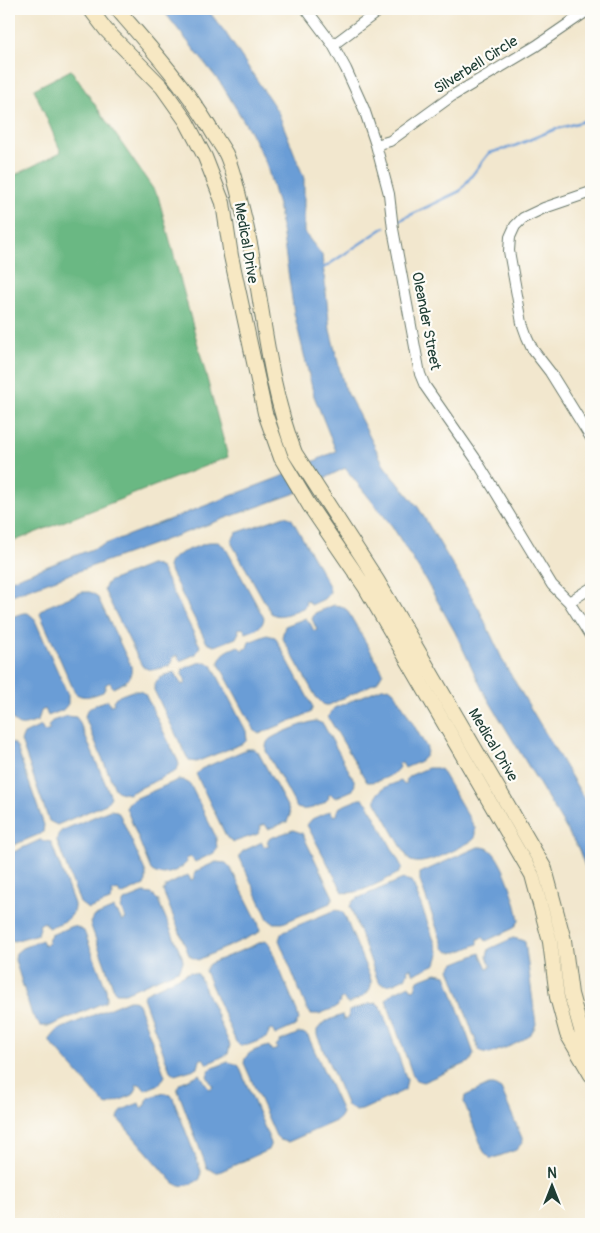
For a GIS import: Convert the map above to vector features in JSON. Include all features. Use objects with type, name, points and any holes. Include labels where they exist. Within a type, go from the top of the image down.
[{"type":"street","name":"Medical Drive","points":[[90,9],[106,30],[162,87],[181,114],[205,157],[224,203],[231,256],[265,413],[285,467],[311,509],[365,587],[532,874],[550,942],[557,997],[567,1034],[591,1075]]},
{"type":"street","name":"Medical Drive","points":[[117,9],[162,61],[202,116],[226,154],[234,176],[249,234],[273,373],[287,433],[298,459],[402,620],[545,869],[564,940],[571,994],[583,1037],[591,1050]]},
{"type":"street","name":"Oleander Street","points":[[306,9],[333,45],[353,82],[376,145],[389,194],[392,229],[420,374],[425,386],[475,458],[552,585],[569,602],[591,637]]},
{"type":"street","points":[[333,45],[381,9]]},
{"type":"street","name":"Silverbell Circle","points":[[376,145],[390,141],[452,96],[536,46],[590,9]]},
{"type":"street","points":[[591,192],[544,208],[523,218],[515,226],[510,238],[509,251],[522,323],[533,350],[550,372],[591,438]]},
{"type":"street","points":[[311,509],[324,499]]},
{"type":"street","points":[[569,602],[591,588]]},
{"type":"street","points":[[567,1034],[580,1027]]},
{"type":"green space","points":[[71,70],[158,196],[228,457],[9,543],[9,178],[61,152],[34,89]]},
{"type":"water","points":[[162,9],[207,9],[225,32],[278,112],[304,178],[304,232],[322,255],[330,330],[344,386],[385,467],[418,507],[479,609],[505,665],[591,810],[591,883],[579,850],[482,689],[455,632],[425,579],[392,526],[345,468],[293,494],[9,596],[9,581],[280,477],[336,451],[314,396],[294,313],[279,209],[266,163],[251,133],[222,85]]},
{"type":"water","points":[[284,516],[291,518],[293,521],[329,586],[330,592],[324,599],[311,605],[308,601],[305,602],[306,605],[303,608],[279,616],[271,613],[232,544],[232,540],[236,533]]},
{"type":"water","points":[[210,542],[218,542],[225,547],[264,618],[258,628],[246,633],[243,628],[238,629],[239,632],[236,638],[215,646],[207,643],[168,567],[170,562],[179,554]]},
{"type":"water","points":[[150,565],[161,568],[200,646],[196,654],[180,661],[177,655],[173,657],[171,665],[152,670],[142,666],[104,590],[110,581]]},
{"type":"water","points":[[82,592],[90,592],[97,596],[131,666],[131,674],[127,680],[113,688],[110,682],[105,685],[106,687],[103,692],[85,697],[75,693],[40,614],[46,607]]},
{"type":"water","points":[[334,605],[341,606],[347,610],[383,672],[377,682],[329,705],[324,705],[316,697],[282,637],[285,626],[306,618],[314,631],[317,630],[312,619],[315,613]]},
{"type":"water","points":[[28,613],[34,618],[68,695],[68,704],[63,710],[48,716],[45,709],[41,711],[38,721],[20,725],[14,721],[9,711],[9,618]]},
{"type":"water","points":[[267,635],[275,637],[313,707],[310,713],[259,734],[255,731],[219,664],[221,657],[228,651],[238,646],[242,650],[247,648],[249,642]]},
{"type":"water","points":[[206,662],[212,665],[246,731],[247,740],[244,743],[196,762],[190,761],[187,757],[154,690],[154,686],[160,678],[174,672],[182,685],[186,683],[182,673],[183,669]]},
{"type":"water","points":[[389,687],[394,691],[427,748],[427,752],[423,759],[417,763],[405,768],[402,763],[398,764],[397,770],[389,776],[367,782],[328,717],[334,708],[382,688]]},
{"type":"water","points":[[132,691],[140,691],[145,694],[179,765],[176,771],[128,794],[115,789],[85,717],[88,710],[93,706],[108,700],[110,705],[114,704],[113,701],[116,697]]},
{"type":"water","points":[[67,716],[76,717],[79,721],[111,797],[106,804],[57,825],[49,821],[21,741],[24,734],[41,726],[44,732],[50,730],[48,727],[52,721]]},
{"type":"water","points":[[316,721],[323,724],[355,784],[353,790],[335,798],[331,794],[326,801],[318,806],[310,809],[301,809],[297,808],[266,751],[266,746],[269,740],[285,731]]},
{"type":"water","points":[[9,742],[15,744],[17,748],[44,825],[43,832],[40,834],[9,847]]},
{"type":"water","points":[[247,749],[254,749],[258,752],[290,815],[287,822],[268,829],[265,824],[260,826],[258,834],[234,842],[227,838],[196,774],[201,769]]},
{"type":"water","points":[[428,768],[441,770],[475,828],[475,838],[431,860],[415,862],[409,860],[376,802],[376,798],[384,788],[401,781],[404,785],[407,783],[406,781],[409,776]]},
{"type":"water","points":[[178,780],[183,780],[190,784],[216,837],[217,849],[214,853],[195,862],[191,857],[186,859],[187,862],[175,871],[159,874],[151,870],[126,808],[132,800]]},
{"type":"water","points":[[363,799],[368,804],[402,867],[399,873],[379,883],[363,890],[349,893],[343,892],[307,825],[312,819],[330,811],[334,816],[338,814],[337,812],[340,807]]},
{"type":"water","points":[[110,810],[117,811],[120,815],[146,873],[146,882],[144,885],[121,895],[118,890],[112,892],[113,895],[110,901],[88,909],[80,903],[57,838],[63,830]]},
{"type":"water","points":[[293,830],[302,833],[333,897],[330,903],[283,923],[273,923],[268,919],[239,856],[243,851],[262,842],[264,847],[269,845],[267,842],[270,838]]},
{"type":"water","points":[[40,840],[51,842],[74,904],[74,910],[66,920],[48,928],[44,922],[39,925],[38,934],[14,941],[9,938],[9,854]]},
{"type":"water","points":[[478,847],[489,849],[504,871],[519,921],[514,928],[486,941],[483,937],[478,939],[478,944],[460,951],[447,951],[444,948],[420,881],[420,873]]},
{"type":"water","points":[[216,862],[226,863],[230,867],[258,922],[260,930],[258,933],[198,960],[189,955],[163,891],[166,886],[188,875],[191,880],[195,878],[196,871]]},
{"type":"water","points":[[403,879],[411,881],[414,886],[439,954],[436,964],[414,974],[410,968],[407,970],[405,978],[388,985],[378,981],[350,906],[356,899]]},
{"type":"water","points":[[144,893],[152,894],[158,900],[183,961],[180,969],[125,993],[116,993],[90,923],[93,917],[114,908],[122,921],[126,919],[121,908],[124,901]]},
{"type":"water","points":[[335,910],[341,911],[344,914],[371,980],[371,985],[367,993],[348,1004],[343,998],[339,1000],[340,1002],[337,1007],[319,1014],[311,1014],[307,1009],[279,940],[284,931]]},
{"type":"water","points":[[72,926],[84,931],[106,989],[107,998],[105,1002],[50,1026],[41,1026],[32,1015],[15,960],[16,953],[22,948],[42,940],[44,945],[49,943],[51,935]]},
{"type":"water","points":[[513,938],[525,942],[536,1024],[529,1035],[523,1040],[490,1054],[483,1053],[479,1050],[450,969],[453,964],[480,953],[487,968],[491,967],[487,956],[489,949]]},
{"type":"water","points":[[264,941],[268,942],[270,946],[299,1020],[295,1026],[275,1035],[272,1029],[268,1031],[269,1033],[266,1038],[240,1046],[236,1042],[205,971],[209,964]]},
{"type":"water","points":[[190,972],[198,974],[230,1045],[228,1054],[207,1064],[203,1058],[200,1060],[198,1068],[175,1075],[170,1071],[143,997],[147,992]]},
{"type":"water","points":[[436,973],[446,975],[474,1054],[470,1062],[423,1082],[416,1080],[413,1076],[386,1000],[391,994],[409,985],[412,990],[415,989],[418,980]]},
{"type":"water","points":[[133,1000],[138,1004],[165,1076],[160,1084],[145,1090],[140,1084],[136,1085],[137,1088],[133,1095],[108,1105],[105,1104],[50,1042],[50,1039],[58,1030]]},
{"type":"water","points":[[377,1003],[381,1007],[407,1080],[405,1090],[356,1111],[347,1106],[317,1035],[317,1030],[324,1022],[342,1015],[344,1020],[348,1018],[349,1011]]},
{"type":"water","points":[[299,1033],[308,1036],[342,1113],[338,1120],[288,1142],[280,1140],[276,1136],[244,1063],[247,1056],[253,1051],[269,1046],[272,1051],[277,1049],[276,1046],[280,1041]]},
{"type":"water","points":[[228,1062],[239,1066],[271,1143],[268,1150],[219,1172],[214,1172],[207,1168],[177,1088],[180,1083],[200,1074],[209,1089],[213,1087],[207,1076],[210,1069]]},
{"type":"water","points":[[489,1085],[494,1085],[501,1089],[522,1138],[522,1143],[516,1150],[491,1159],[484,1152],[464,1102],[465,1096]]},
{"type":"water","points":[[164,1093],[171,1095],[173,1098],[201,1171],[200,1179],[187,1185],[174,1183],[118,1119],[120,1113],[126,1109],[139,1103],[141,1108],[146,1105],[148,1098]]},
{"type":"waterway","points":[[398,221],[460,191],[489,153],[512,147],[553,130],[591,119]]},
{"type":"waterway","points":[[322,269],[385,227]]}]
